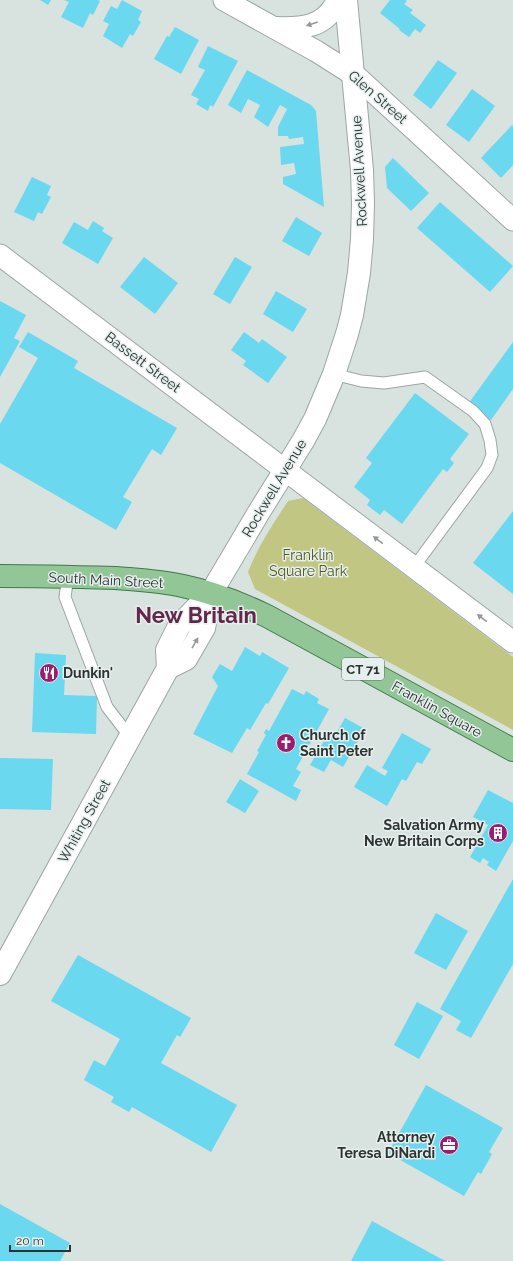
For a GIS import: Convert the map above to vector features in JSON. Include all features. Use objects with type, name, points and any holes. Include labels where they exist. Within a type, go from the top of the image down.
[{"type":"main road","name":"South Main Street","points":[[0,576],[157,581],[211,593]]},
{"type":"main road","name":"Franklin Square","points":[[211,593],[266,616],[513,750]]},
{"type":"street","name":"Glen Street","points":[[224,0],[321,53],[353,74],[513,220]]},
{"type":"street","points":[[276,28],[300,28],[316,24],[324,18],[338,0]]},
{"type":"street","name":"Rockwell Avenue","points":[[211,593],[315,419],[334,374],[352,315],[359,273],[363,203],[362,170],[346,0]]},
{"type":"street","name":"Bassett Street","points":[[0,255],[285,470]]},
{"type":"street","points":[[285,470],[513,642]]},
{"type":"street","name":"Whiting Street","points":[[0,974],[168,668],[167,650],[173,636],[181,623],[211,593]]},
{"type":"lane","points":[[334,374],[362,381],[384,383],[425,378],[474,411],[485,424],[490,440],[492,455],[486,468],[414,567]]},
{"type":"lane","points":[[68,577],[65,597],[106,707],[130,738]]},
{"type":"green space","name":"Franklin Square Park","points":[[303,498],[513,657],[513,730],[255,589],[248,572],[261,544],[288,501]]},
{"type":"building","points":[[40,0],[51,0],[48,5]]},
{"type":"building","points":[[64,0],[100,1],[93,15],[90,13],[83,28],[61,17],[69,2]]},
{"type":"building","points":[[122,0],[142,11],[138,20],[141,22],[133,36],[130,34],[122,48],[103,36],[109,24],[103,21],[111,6],[117,9]]},
{"type":"building","points":[[390,0],[407,1],[404,4],[413,10],[410,13],[426,25],[420,33],[415,29],[409,37],[380,13]]},
{"type":"building","points":[[175,27],[199,40],[181,74],[154,59],[167,36],[169,37]]},
{"type":"building","points":[[208,46],[238,61],[213,107],[210,105],[208,111],[196,104],[199,99],[191,95],[205,70],[198,67]]},
{"type":"building","points":[[438,60],[457,73],[431,109],[413,95]]},
{"type":"building","points":[[247,70],[311,105],[316,111],[324,207],[283,184],[283,177],[296,174],[294,163],[281,165],[280,147],[304,144],[303,137],[289,139],[288,136],[278,136],[278,127],[287,109],[280,105],[268,127],[254,117],[260,105],[248,99],[241,113],[228,105]]},
{"type":"building","points":[[472,89],[495,106],[469,142],[446,125]]},
{"type":"building","points":[[512,125],[513,165],[501,178],[481,158]]},
{"type":"building","points":[[393,158],[429,193],[411,211],[387,188],[385,167]]},
{"type":"building","points":[[32,177],[51,186],[47,195],[51,197],[42,214],[38,212],[34,221],[14,212]]},
{"type":"building","points":[[440,202],[513,266],[490,292],[417,228]]},
{"type":"building","points":[[296,217],[322,233],[309,256],[282,241]]},
{"type":"building","points":[[93,221],[104,228],[102,231],[113,238],[98,264],[62,243],[74,222],[88,230]]},
{"type":"building","points":[[144,257],[178,283],[155,314],[120,287]]},
{"type":"building","points":[[235,257],[252,267],[230,304],[213,294]]},
{"type":"building","points":[[276,291],[307,309],[293,332],[263,314]]},
{"type":"building","points":[[0,301],[26,315],[14,338],[20,341],[0,377]]},
{"type":"building","points":[[28,332],[78,361],[74,368],[177,428],[161,455],[152,449],[123,497],[132,502],[116,530],[0,463],[0,424],[38,358],[19,347]]},
{"type":"building","points":[[244,332],[259,343],[262,339],[287,357],[268,383],[243,365],[246,361],[231,350]]},
{"type":"building","points":[[513,342],[513,389],[491,420],[468,404]]},
{"type":"building","points":[[415,393],[469,434],[450,459],[454,463],[447,472],[443,469],[402,524],[384,510],[380,515],[367,505],[370,500],[354,487],[372,463],[366,458]]},
{"type":"building","points":[[513,511],[513,594],[473,563]]},
{"type":"building","points":[[245,647],[260,656],[262,652],[289,668],[268,704],[266,703],[250,730],[247,728],[232,753],[193,734],[218,686],[212,677],[220,664],[232,671]]},
{"type":"building","points":[[35,653],[66,655],[64,695],[97,696],[96,734],[32,732]]},
{"type":"building","name":"Church of Saint Peter","points":[[292,689],[304,695],[306,691],[319,699],[317,703],[329,709],[296,769],[301,772],[293,786],[301,790],[296,801],[247,774],[259,752],[257,751],[266,735],[264,733],[266,729],[269,731]]},
{"type":"building","points":[[345,718],[365,729],[343,767],[331,760],[324,772],[310,765],[328,734],[334,737]]},
{"type":"building","points":[[402,733],[431,749],[422,764],[417,762],[406,781],[402,779],[387,806],[354,787],[367,765],[385,776],[388,771],[382,768]]},
{"type":"building","points":[[0,758],[53,759],[51,810],[0,809]]},
{"type":"building","points":[[240,779],[259,791],[245,813],[226,802]]},
{"type":"building","name":"Salvation Army New Britain Corps","points":[[488,790],[513,803],[513,841],[496,871],[487,865],[489,862],[483,858],[480,863],[470,857],[488,825],[473,817]]},
{"type":"building","points":[[513,879],[513,964],[471,1038],[456,1030],[461,1021],[440,1009]]},
{"type":"building","points":[[436,913],[468,931],[446,970],[414,953]]},
{"type":"building","points":[[78,955],[191,1018],[180,1037],[177,1035],[161,1063],[237,1105],[211,1152],[132,1107],[129,1112],[111,1102],[114,1097],[84,1080],[94,1060],[105,1066],[120,1039],[51,1001]]},
{"type":"building","points":[[417,1002],[443,1016],[419,1059],[394,1045]]},
{"type":"building","points":[[426,1085],[503,1128],[489,1152],[492,1154],[481,1174],[478,1172],[464,1196],[388,1153]]},
{"type":"building","points":[[0,1204],[70,1243],[60,1261],[0,1261]]},
{"type":"building","points":[[372,1221],[445,1261],[351,1261]]},
{"type":"place","name":"Dunkin'","points":[[49,673]]},
{"type":"place","name":"Church of Saint Peter","points":[[286,743]]},
{"type":"place","name":"Salvation Army New Britain Corps","points":[[498,833]]},
{"type":"place","name":"Attorney Teresa DiNardi","points":[[449,1145]]},
{"type":"district","name":"New Britain","points":[[196,615]]}]
